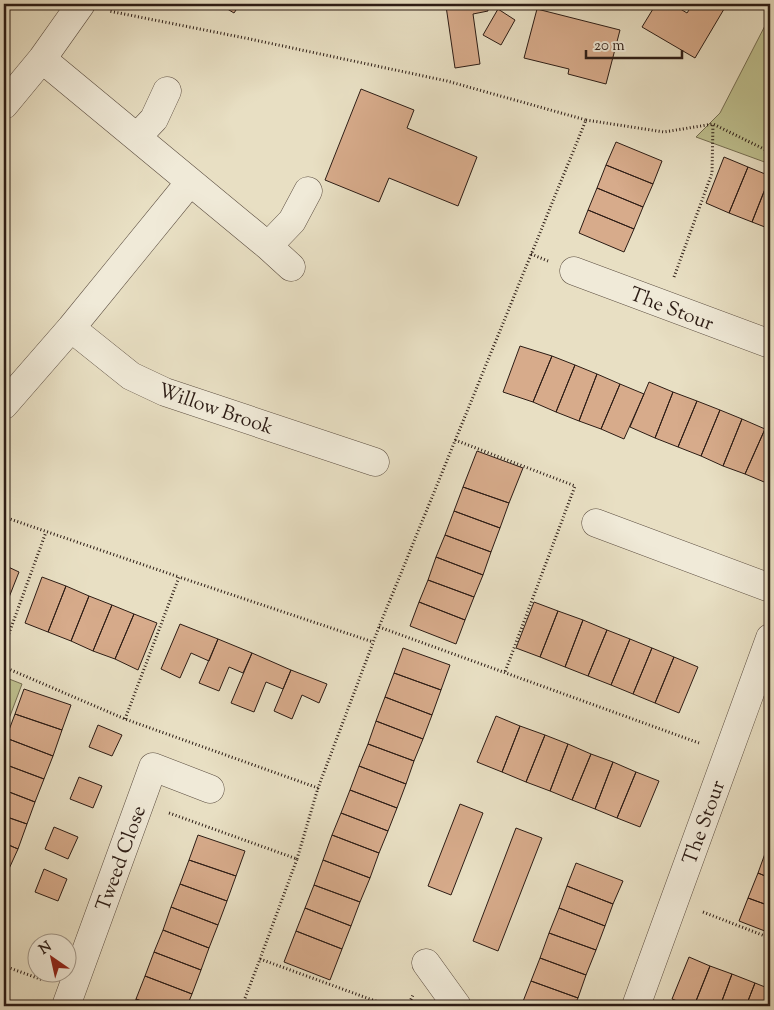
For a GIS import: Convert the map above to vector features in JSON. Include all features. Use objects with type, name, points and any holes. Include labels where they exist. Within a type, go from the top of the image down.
[{"type":"street","points":[[4,105],[42,60],[80,5]]},
{"type":"street","points":[[42,60],[292,267]]},
{"type":"street","points":[[137,137],[154,119],[167,92]]},
{"type":"street","points":[[4,405],[71,328],[190,182]]},
{"type":"street","points":[[268,246],[292,221],[308,191]]},
{"type":"street","name":"The Stour","points":[[574,271],[770,344]]},
{"type":"street","name":"Willow Brook","points":[[71,328],[131,376],[157,388],[375,462]]},
{"type":"street","points":[[596,523],[770,588]]},
{"type":"street","name":"The Stour","points":[[636,1006],[770,638]]},
{"type":"street","name":"Tweed Close","points":[[68,998],[153,767],[210,789]]},
{"type":"street","points":[[426,963],[457,1006]]},
{"type":"path","points":[[80,5],[447,81],[586,120],[664,132],[713,124],[770,152]]},
{"type":"path","points":[[242,1006],[297,859],[318,788],[372,642],[586,120]]},
{"type":"path","points":[[664,305],[712,173],[713,124]]},
{"type":"path","points":[[455,440],[575,486],[505,672]]},
{"type":"path","points":[[4,517],[372,642]]},
{"type":"path","points":[[4,646],[46,532]]},
{"type":"path","points":[[125,718],[179,577]]},
{"type":"path","points":[[379,627],[728,754]]},
{"type":"path","points":[[4,667],[125,718],[318,788]]},
{"type":"path","points":[[140,803],[297,859]]},
{"type":"path","points":[[675,900],[770,938]]},
{"type":"path","points":[[260,959],[389,1006]]},
{"type":"path","points":[[4,966],[68,998]]},
{"type":"green space","points":[[770,16],[770,164],[696,137],[720,113]]},
{"type":"green space","points":[[4,677],[22,684],[4,732]]},
{"type":"building","points":[[219,4],[240,4],[234,13]]},
{"type":"building","points":[[426,4],[487,4],[488,11],[473,14],[480,64],[455,68],[446,6],[426,9]]},
{"type":"building","points":[[656,4],[672,4],[687,13],[693,4],[727,4],[695,58],[642,27]]},
{"type":"building","points":[[498,9],[515,20],[501,45],[483,35]]},
{"type":"building","points":[[537,9],[620,30],[606,84],[568,74],[569,69],[524,58]]},
{"type":"building","points":[[361,89],[414,110],[407,128],[477,157],[458,206],[389,178],[379,202],[325,180]]},
{"type":"building","points":[[616,142],[662,161],[653,184],[606,165]]},
{"type":"building","points":[[724,157],[748,167],[729,213],[706,203]]},
{"type":"building","points":[[606,165],[653,184],[643,207],[597,188]]},
{"type":"building","points":[[748,167],[770,176],[752,222],[729,213]]},
{"type":"building","points":[[770,177],[770,229],[752,222]]},
{"type":"building","points":[[597,188],[643,207],[634,229],[588,210]]},
{"type":"building","points":[[588,210],[634,229],[624,252],[579,233]]},
{"type":"building","points":[[520,346],[552,356],[533,402],[503,392]]},
{"type":"building","points":[[552,356],[575,365],[556,412],[533,402]]},
{"type":"building","points":[[575,365],[597,374],[579,421],[556,412]]},
{"type":"building","points":[[597,374],[620,384],[601,429],[579,421]]},
{"type":"building","points":[[649,382],[673,392],[655,438],[630,427]]},
{"type":"building","points":[[620,384],[644,394],[624,439],[601,429]]},
{"type":"building","points":[[673,392],[697,401],[678,447],[655,438]]},
{"type":"building","points":[[697,401],[720,410],[701,456],[678,447]]},
{"type":"building","points":[[720,410],[742,419],[723,466],[701,456]]},
{"type":"building","points":[[742,419],[765,429],[745,474],[723,466]]},
{"type":"building","points":[[765,429],[770,431],[769,484],[745,474]]},
{"type":"building","points":[[477,451],[523,468],[509,503],[463,487]]},
{"type":"building","points":[[463,487],[509,503],[500,528],[454,511]]},
{"type":"building","points":[[454,511],[500,528],[491,552],[445,535]]},
{"type":"building","points":[[445,535],[491,552],[483,575],[436,557]]},
{"type":"building","points":[[436,557],[483,575],[474,597],[428,580]]},
{"type":"building","points":[[4,565],[19,572],[4,610]]},
{"type":"building","points":[[42,577],[66,586],[48,632],[25,623]]},
{"type":"building","points":[[428,580],[474,597],[465,620],[419,602]]},
{"type":"building","points":[[66,586],[89,596],[71,641],[48,632]]},
{"type":"building","points":[[89,596],[112,605],[93,651],[71,641]]},
{"type":"building","points":[[419,602],[465,620],[456,644],[410,626]]},
{"type":"building","points":[[534,602],[558,611],[540,657],[516,648]]},
{"type":"building","points":[[112,605],[134,614],[115,659],[93,651]]},
{"type":"building","points":[[558,611],[583,620],[565,667],[540,657]]},
{"type":"building","points":[[134,614],[157,623],[138,670],[115,659]]},
{"type":"building","points":[[583,620],[607,630],[588,676],[565,667]]},
{"type":"building","points":[[180,624],[218,639],[209,661],[191,653],[180,678],[161,669]]},
{"type":"building","points":[[607,630],[630,639],[611,685],[588,676]]},
{"type":"building","points":[[218,639],[252,653],[243,673],[229,667],[219,691],[199,683]]},
{"type":"building","points":[[630,639],[652,648],[633,694],[611,685]]},
{"type":"building","points":[[403,648],[450,665],[441,690],[394,673]]},
{"type":"building","points":[[652,648],[674,657],[655,703],[633,694]]},
{"type":"building","points":[[252,653],[291,670],[283,689],[266,682],[254,712],[231,703]]},
{"type":"building","points":[[674,657],[698,667],[679,713],[655,703]]},
{"type":"building","points":[[291,670],[327,684],[319,703],[302,695],[292,719],[274,711]]},
{"type":"building","points":[[394,673],[441,690],[432,715],[385,697]]},
{"type":"building","points":[[24,689],[71,705],[62,730],[15,714]]},
{"type":"building","points":[[385,697],[432,715],[423,739],[376,721]]},
{"type":"building","points":[[15,714],[62,730],[53,756],[6,738]]},
{"type":"building","points":[[496,716],[520,726],[502,772],[477,762]]},
{"type":"building","points":[[376,721],[423,739],[414,761],[368,744]]},
{"type":"building","points":[[98,725],[122,735],[112,756],[89,747]]},
{"type":"building","points":[[520,726],[545,735],[526,782],[502,772]]},
{"type":"building","points":[[545,735],[568,744],[550,791],[526,782]]},
{"type":"building","points":[[6,738],[53,756],[44,779],[4,764]]},
{"type":"building","points":[[368,744],[414,761],[406,784],[359,766]]},
{"type":"building","points":[[568,744],[591,754],[572,800],[550,791]]},
{"type":"building","points":[[591,754],[613,762],[595,809],[572,800]]},
{"type":"building","points":[[613,762],[636,772],[617,818],[595,809]]},
{"type":"building","points":[[4,764],[44,779],[35,802],[4,790]]},
{"type":"building","points":[[359,766],[406,784],[397,808],[350,790]]},
{"type":"building","points":[[636,772],[659,781],[640,827],[617,818]]},
{"type":"building","points":[[79,777],[102,786],[93,808],[70,799]]},
{"type":"building","points":[[4,790],[35,802],[27,824],[4,816]]},
{"type":"building","points":[[350,790],[397,808],[388,831],[341,813]]},
{"type":"building","points":[[460,804],[483,813],[451,895],[428,886]]},
{"type":"building","points":[[341,813],[388,831],[379,853],[332,835]]},
{"type":"building","points":[[4,816],[27,824],[18,849],[4,843]]},
{"type":"building","points":[[54,827],[78,837],[68,859],[45,849]]},
{"type":"building","points":[[516,828],[542,838],[498,951],[473,941]]},
{"type":"building","points":[[198,835],[245,851],[236,876],[189,860]]},
{"type":"building","points":[[332,835],[379,853],[370,878],[323,860]]},
{"type":"building","points":[[4,843],[18,849],[8,871],[4,870]]},
{"type":"building","points":[[767,848],[770,849],[770,878],[758,873]]},
{"type":"building","points":[[189,860],[236,876],[227,901],[180,884]]},
{"type":"building","points":[[323,860],[370,878],[360,902],[314,885]]},
{"type":"building","points":[[576,863],[623,881],[613,904],[567,886]]},
{"type":"building","points":[[44,869],[67,879],[58,901],[35,892]]},
{"type":"building","points":[[758,873],[770,878],[770,906],[748,898]]},
{"type":"building","points":[[180,884],[227,901],[218,925],[171,907]]},
{"type":"building","points":[[314,885],[360,902],[351,926],[305,908]]},
{"type":"building","points":[[567,886],[613,904],[605,926],[559,908]]},
{"type":"building","points":[[748,898],[770,906],[770,933],[739,921]]},
{"type":"building","points":[[171,907],[218,925],[209,948],[163,930]]},
{"type":"building","points":[[305,908],[351,926],[342,949],[296,931]]},
{"type":"building","points":[[559,908],[605,926],[596,950],[549,933]]},
{"type":"building","points":[[163,930],[209,948],[201,970],[154,952]]},
{"type":"building","points":[[296,931],[342,949],[330,980],[284,962]]},
{"type":"building","points":[[549,933],[596,950],[586,975],[540,958]]},
{"type":"building","points":[[154,952],[201,970],[192,994],[145,976]]},
{"type":"building","points":[[689,957],[710,966],[694,1006],[672,999]]},
{"type":"building","points":[[540,958],[586,975],[578,998],[531,981]]},
{"type":"building","points":[[710,966],[732,974],[720,1006],[694,1006]]},
{"type":"building","points":[[732,974],[755,983],[746,1006],[720,1006]]},
{"type":"building","points":[[145,976],[192,994],[187,1006],[154,1006],[136,999]]},
{"type":"building","points":[[531,981],[578,998],[574,1006],[529,1006],[522,1004]]},
{"type":"building","points":[[755,983],[770,989],[770,1006],[746,1006]]},
{"type":"building","points":[[136,999],[154,1006],[134,1006]]}]
